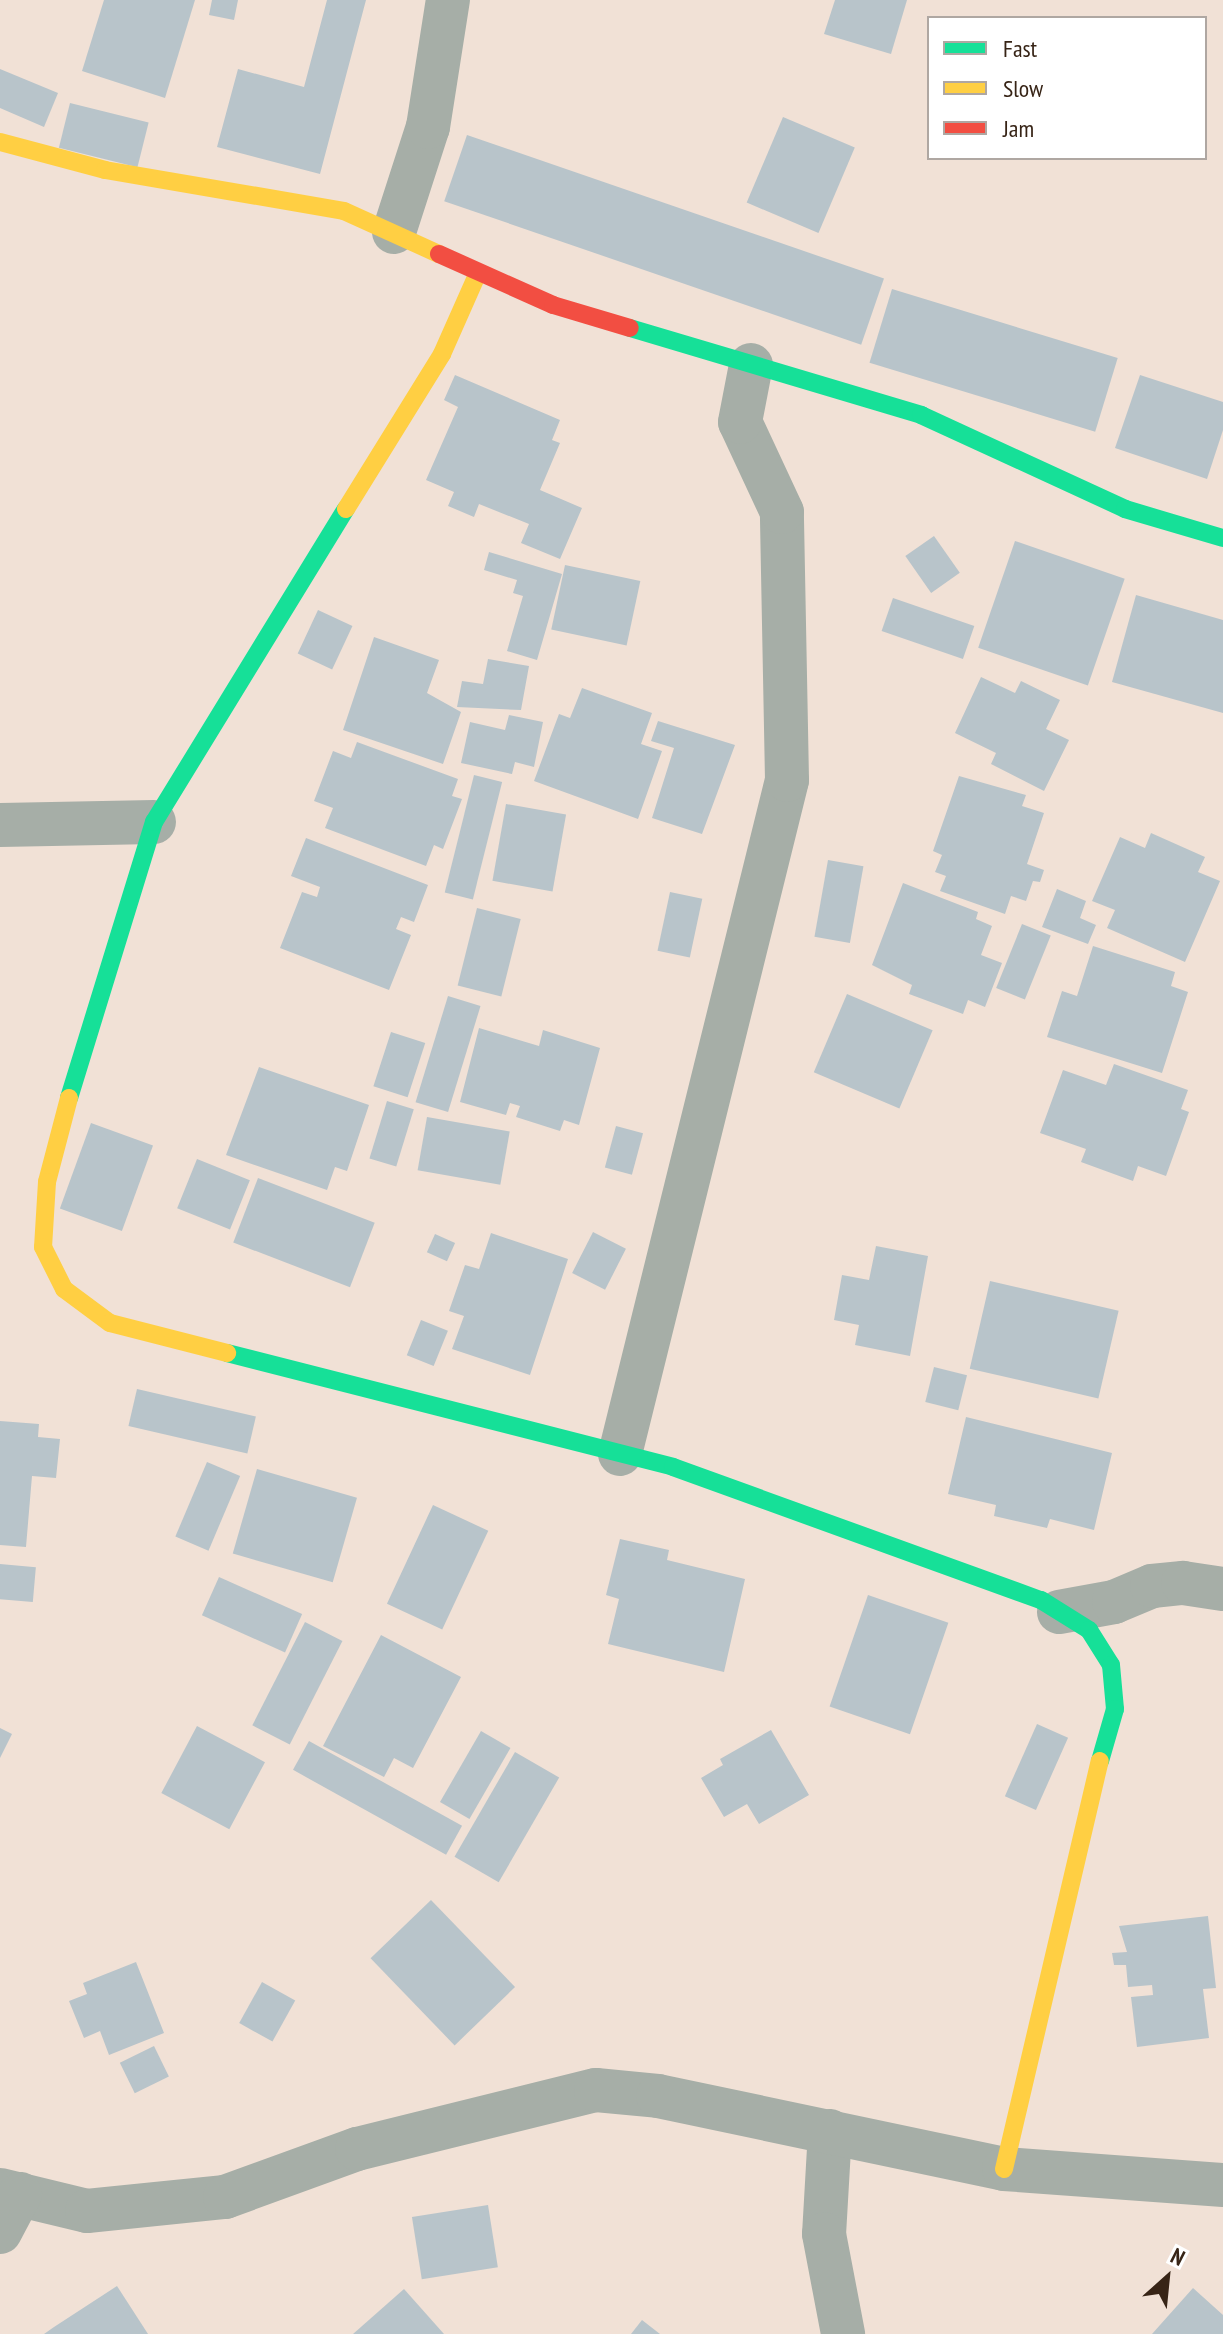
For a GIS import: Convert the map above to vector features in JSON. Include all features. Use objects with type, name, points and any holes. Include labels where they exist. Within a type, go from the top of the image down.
[{"type":"street","points":[[394,232],[428,127],[448,0]]},
{"type":"street","points":[[0,142],[105,170],[344,211],[394,232],[477,275],[751,365],[921,415],[1125,509],[1223,538]]},
{"type":"street","points":[[477,275],[434,367],[154,822],[47,1182],[43,1247],[64,1289],[110,1323],[673,1467],[1059,1612],[1089,1630],[1111,1665],[1115,1709],[1082,1824],[1004,2169]]},
{"type":"street","points":[[620,1454],[787,780],[782,512],[740,422],[751,365]]},
{"type":"street","points":[[0,825],[154,822]]},
{"type":"street","points":[[1059,1612],[1114,1602],[1152,1586],[1183,1583],[1223,1589]]},
{"type":"street","points":[[0,2232],[10,2192],[87,2211],[225,2197],[357,2149],[596,2090],[658,2096],[1004,2169],[1223,2185]]},
{"type":"street","points":[[830,2131],[824,2234],[843,2334]]},
{"type":"building","points":[[104,0],[195,0],[165,98],[82,71]]},
{"type":"building","points":[[212,0],[238,0],[234,20],[209,15]]},
{"type":"building","points":[[327,0],[366,0],[320,174],[217,147],[238,69],[304,87]]},
{"type":"building","points":[[835,0],[907,0],[891,54],[824,34]]},
{"type":"building","points":[[0,69],[58,93],[44,127],[0,108]]},
{"type":"building","points":[[70,103],[149,123],[137,167],[59,148]]},
{"type":"building","points":[[783,117],[855,147],[818,233],[747,203]]},
{"type":"building","points":[[467,135],[884,279],[861,345],[444,201]]},
{"type":"building","points":[[892,289],[1118,358],[1095,432],[869,363]]},
{"type":"building","points":[[455,375],[560,420],[552,440],[560,443],[540,490],[582,508],[560,559],[521,543],[529,524],[479,504],[474,517],[448,506],[454,492],[426,480],[458,407],[444,400]]},
{"type":"building","points":[[1140,375],[1223,402],[1223,430],[1207,479],[1115,448]]},
{"type":"building","points":[[934,536],[960,573],[931,593],[905,556]]},
{"type":"building","points":[[1015,541],[1125,579],[1088,686],[978,648]]},
{"type":"building","points":[[489,552],[562,574],[537,660],[507,651],[523,596],[513,593],[517,580],[484,570]]},
{"type":"building","points":[[565,565],[640,581],[627,646],[551,630]]},
{"type":"building","points":[[1136,595],[1223,620],[1223,713],[1112,682]]},
{"type":"building","points":[[893,598],[974,626],[963,659],[882,631]]},
{"type":"building","points":[[318,610],[352,626],[332,670],[298,654]]},
{"type":"building","points":[[374,637],[439,660],[427,693],[461,712],[443,764],[343,730]]},
{"type":"building","points":[[488,659],[529,666],[521,710],[457,707],[462,681],[483,684]]},
{"type":"building","points":[[981,677],[1015,693],[1021,681],[1060,700],[1046,729],[1069,740],[1044,791],[991,764],[996,753],[955,733]]},
{"type":"building","points":[[582,688],[652,713],[641,744],[662,751],[638,819],[534,781],[559,714],[570,718]]},
{"type":"building","points":[[509,715],[543,722],[534,767],[515,762],[512,774],[461,763],[470,722],[505,730]]},
{"type":"building","points":[[658,721],[735,745],[702,834],[652,818],[674,748],[651,741]]},
{"type":"building","points":[[357,742],[458,779],[452,796],[462,799],[443,849],[434,845],[426,866],[325,828],[333,808],[314,801],[333,751],[351,758]]},
{"type":"building","points":[[474,775],[502,782],[473,899],[445,892]]},
{"type":"building","points":[[959,776],[1026,795],[1022,806],[1044,813],[1027,864],[1044,870],[1040,882],[1033,881],[1026,901],[1011,896],[1005,914],[940,891],[946,876],[935,872],[942,855],[933,851]]},
{"type":"building","points":[[506,804],[566,815],[553,891],[492,881]]},
{"type":"building","points":[[1151,833],[1205,857],[1198,872],[1220,881],[1185,962],[1107,928],[1115,910],[1092,901],[1120,837],[1145,848]]},
{"type":"building","points":[[306,838],[428,885],[414,922],[401,917],[396,929],[411,935],[389,990],[280,948],[302,892],[317,897],[320,887],[291,876]]},
{"type":"building","points":[[828,860],[863,866],[850,943],[814,937]]},
{"type":"building","points":[[903,883],[978,912],[976,919],[992,926],[981,955],[1002,963],[985,1007],[968,1000],[963,1014],[909,994],[912,985],[872,965]]},
{"type":"building","points":[[1057,889],[1086,901],[1080,918],[1096,925],[1088,944],[1042,927]]},
{"type":"building","points":[[670,892],[702,899],[690,958],[658,951]]},
{"type":"building","points":[[477,908],[521,919],[501,997],[458,986]]},
{"type":"building","points":[[1022,924],[1051,936],[1025,1000],[996,988]]},
{"type":"building","points":[[1093,946],[1175,972],[1171,986],[1188,992],[1162,1073],[1047,1037],[1062,991],[1077,996]]},
{"type":"building","points":[[847,994],[933,1030],[899,1109],[814,1072]]},
{"type":"building","points":[[448,996],[481,1006],[448,1112],[416,1102]]},
{"type":"building","points":[[479,1028],[539,1046],[543,1030],[600,1048],[579,1125],[564,1120],[560,1131],[516,1117],[520,1106],[510,1103],[506,1115],[460,1102]]},
{"type":"building","points":[[391,1032],[425,1043],[408,1097],[373,1086]]},
{"type":"building","points":[[1114,1064],[1188,1090],[1181,1109],[1189,1112],[1166,1176],[1138,1166],[1133,1181],[1081,1162],[1086,1149],[1040,1133],[1063,1070],[1106,1085]]},
{"type":"building","points":[[259,1067],[369,1105],[347,1171],[335,1167],[327,1190],[226,1155]]},
{"type":"building","points":[[387,1101],[414,1109],[396,1167],[369,1158]]},
{"type":"building","points":[[427,1117],[510,1132],[500,1185],[418,1170]]},
{"type":"building","points":[[91,1123],[153,1146],[122,1231],[60,1209]]},
{"type":"building","points":[[616,1126],[643,1133],[632,1175],[605,1168]]},
{"type":"building","points":[[197,1159],[250,1180],[230,1229],[177,1208]]},
{"type":"building","points":[[258,1178],[375,1223],[350,1287],[233,1242]]},
{"type":"building","points":[[593,1232],[626,1249],[605,1290],[572,1273]]},
{"type":"building","points":[[491,1233],[568,1259],[530,1375],[452,1349],[464,1316],[449,1311],[465,1265],[479,1269]]},
{"type":"building","points":[[435,1234],[455,1243],[447,1261],[427,1252]]},
{"type":"building","points":[[876,1246],[928,1256],[910,1356],[855,1345],[859,1325],[834,1320],[842,1275],[869,1280]]},
{"type":"building","points":[[990,1281],[1119,1311],[1098,1398],[970,1369]]},
{"type":"building","points":[[421,1320],[448,1331],[434,1366],[407,1355]]},
{"type":"building","points":[[934,1367],[967,1375],[958,1410],[925,1402]]},
{"type":"building","points":[[137,1389],[256,1416],[247,1453],[128,1426]]},
{"type":"building","points":[[966,1417],[1112,1453],[1094,1530],[1050,1519],[1047,1528],[994,1516],[996,1505],[948,1494]]},
{"type":"building","points":[[0,1421],[39,1424],[38,1437],[60,1439],[56,1478],[32,1476],[26,1547],[0,1545]]},
{"type":"building","points":[[207,1462],[240,1476],[208,1551],[175,1537]]},
{"type":"building","points":[[257,1469],[357,1498],[333,1582],[233,1554]]},
{"type":"building","points":[[433,1505],[488,1531],[442,1630],[387,1604]]},
{"type":"building","points":[[620,1539],[669,1550],[667,1560],[745,1579],[724,1672],[608,1644],[619,1599],[606,1595]]},
{"type":"building","points":[[0,1564],[36,1567],[33,1602],[0,1599]]},
{"type":"building","points":[[219,1577],[302,1614],[285,1652],[202,1615]]},
{"type":"building","points":[[868,1595],[948,1623],[910,1734],[830,1707]]},
{"type":"building","points":[[305,1622],[342,1641],[290,1744],[252,1725]]},
{"type":"building","points":[[381,1635],[461,1677],[413,1768],[394,1758],[384,1777],[323,1746]]},
{"type":"building","points":[[1037,1724],[1068,1738],[1036,1810],[1005,1796]]},
{"type":"building","points":[[197,1726],[265,1762],[229,1829],[161,1793]]},
{"type":"building","points":[[0,1728],[12,1734],[0,1758]]},
{"type":"building","points":[[771,1730],[809,1795],[759,1824],[747,1804],[724,1817],[701,1778],[723,1765],[720,1759]]},
{"type":"building","points":[[481,1731],[510,1748],[469,1819],[440,1802]]},
{"type":"building","points":[[309,1741],[462,1826],[446,1855],[293,1770]]},
{"type":"building","points":[[515,1752],[559,1778],[499,1882],[454,1857]]},
{"type":"building","points":[[431,1900],[515,1987],[455,2045],[371,1958]]},
{"type":"building","points":[[1208,1916],[1216,1988],[1203,1989],[1209,2038],[1137,2047],[1131,1997],[1153,1995],[1152,1985],[1128,1987],[1126,1965],[1114,1965],[1112,1953],[1127,1952],[1119,1926]]},
{"type":"building","points":[[136,1962],[164,2033],[109,2055],[100,2031],[84,2038],[69,2001],[87,1994],[83,1983]]},
{"type":"building","points":[[262,1982],[295,2000],[272,2042],[239,2023]]},
{"type":"building","points":[[154,2046],[169,2077],[135,2093],[120,2063]]},
{"type":"building","points":[[488,2205],[498,2267],[422,2279],[412,2217]]},
{"type":"building","points":[[117,2286],[148,2334],[44,2334],[54,2327]]},
{"type":"building","points":[[1193,2288],[1223,2315],[1223,2334],[1152,2334]]},
{"type":"building","points":[[404,2289],[444,2334],[353,2334]]},
{"type":"building","points":[[642,2320],[660,2334],[631,2334]]},
{"type":"traffic: fast","points":[[630,328],[921,415],[1125,509],[1223,538]]},
{"type":"traffic: fast","points":[[69,1098],[154,822],[346,509]]},
{"type":"traffic: fast","points":[[227,1353],[673,1467],[1041,1600],[1089,1630],[1111,1665],[1115,1709],[1100,1761]]},
{"type":"traffic: slow","points":[[0,142],[105,170],[344,211],[439,254]]},
{"type":"traffic: slow","points":[[346,509],[442,354],[477,275]]},
{"type":"traffic: slow","points":[[69,1098],[47,1182],[43,1247],[64,1289],[110,1323],[227,1353]]},
{"type":"traffic: slow","points":[[1004,2169],[1100,1761]]},
{"type":"traffic: jam","points":[[439,254],[553,305],[630,328]]}]
